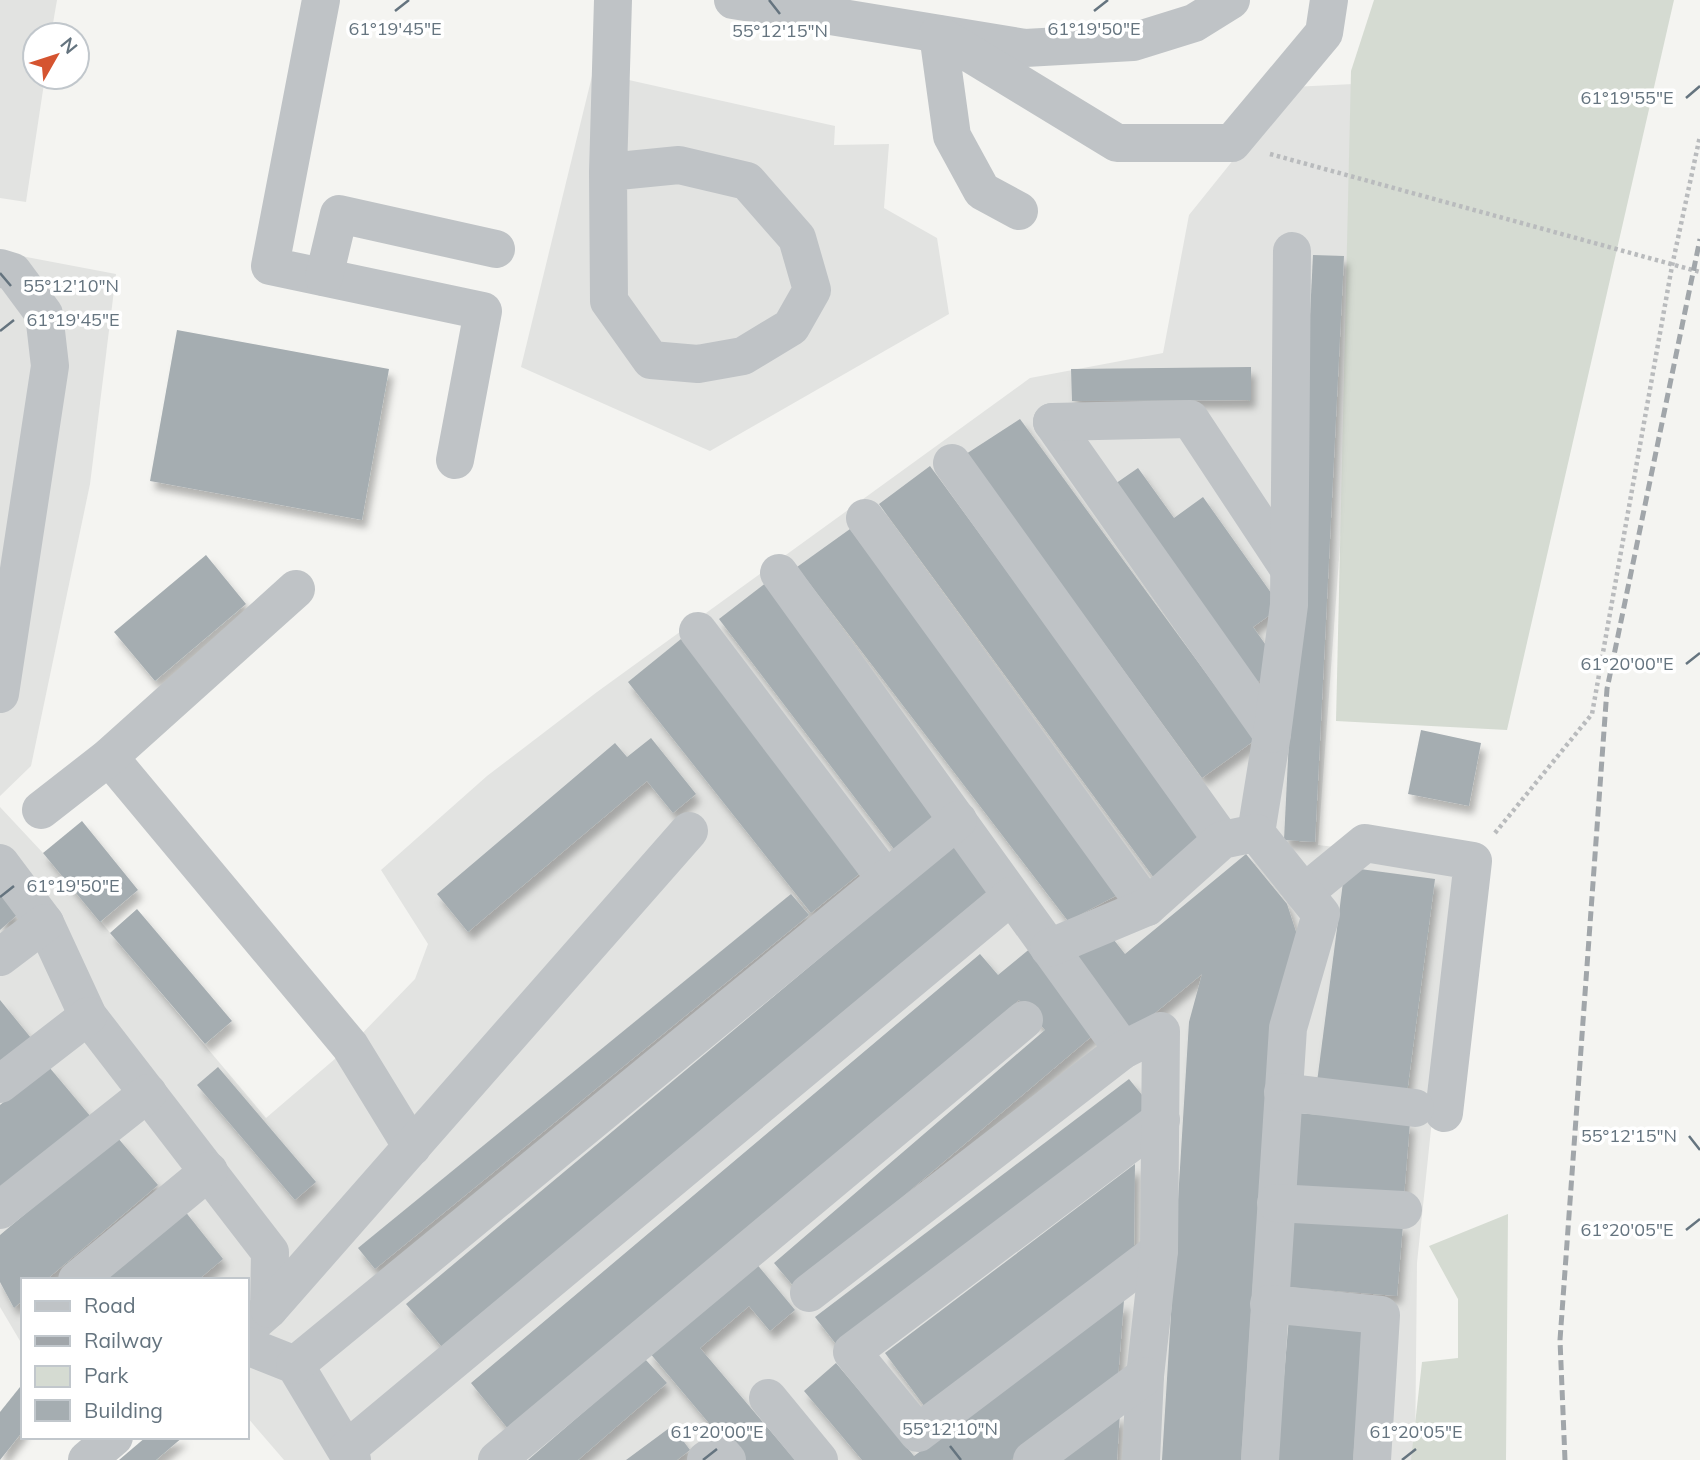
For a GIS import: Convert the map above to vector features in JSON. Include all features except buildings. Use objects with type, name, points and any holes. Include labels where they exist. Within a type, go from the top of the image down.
[{"type":"lane","points":[[321,0],[270,265],[483,311],[455,460]]},
{"type":"lane","points":[[608,172],[679,165],[747,181],[797,238],[807,269],[812,290],[791,327],[743,356],[698,364],[651,360],[609,301],[608,172],[613,0]]},
{"type":"lane","points":[[733,0],[1025,48],[1133,42],[1194,23],[1231,0]]},
{"type":"lane","points":[[938,34],[1117,143],[1232,143],[1324,33],[1329,0]]},
{"type":"lane","points":[[938,34],[952,136],[982,191],[1019,211]]},
{"type":"lane","points":[[324,277],[339,214],[496,249]]},
{"type":"lane","points":[[1049,948],[1147,907],[1239,836],[1272,734],[1289,605],[1292,251]]},
{"type":"lane","points":[[0,268],[13,272],[44,314],[50,366],[0,695]]},
{"type":"lane","points":[[1272,734],[1052,422],[1190,419],[1289,569]]},
{"type":"lane","points":[[952,463],[1239,836],[1304,892],[1321,914],[1288,1027],[1260,1460]]},
{"type":"lane","points":[[865,519],[1147,907]]},
{"type":"lane","points":[[779,573],[1123,1050]]},
{"type":"lane","points":[[41,810],[109,757],[296,589]]},
{"type":"lane","points":[[698,631],[886,879]]},
{"type":"lane","points":[[109,757],[350,1046],[412,1147]]},
{"type":"lane","points":[[295,1365],[958,820]]},
{"type":"lane","points":[[258,1319],[689,831]]},
{"type":"lane","points":[[1283,1092],[1429,1111],[1473,861],[1365,843],[1304,892]]},
{"type":"lane","points":[[0,863],[45,923],[88,1016],[270,1251],[258,1319]]},
{"type":"lane","points":[[248,1346],[295,1365],[349,1454],[1012,896]]},
{"type":"lane","points":[[0,957],[45,923]]},
{"type":"lane","points":[[0,1084],[88,1016]]},
{"type":"lane","points":[[497,1460],[1024,1020]]},
{"type":"lane","points":[[809,1293],[1123,1050],[1161,1031],[1159,1251],[1145,1376],[1140,1460]]},
{"type":"lane","points":[[0,1210],[148,1093]]},
{"type":"lane","points":[[1159,1251],[918,1433],[852,1352],[1161,1120]]},
{"type":"lane","points":[[79,1278],[209,1171]]},
{"type":"lane","points":[[1276,1203],[1403,1210]]},
{"type":"lane","points":[[1269,1304],[1381,1315],[1372,1460]]},
{"type":"lane","points":[[1032,1460],[1145,1376]]},
{"type":"lane","points":[[768,1398],[819,1460]]},
{"type":"lane","points":[[86,1460],[112,1439]]},
{"type":"lane","points":[[706,1460],[719,1451],[727,1460]]},
{"type":"path","points":[[1473,861],[1592,714],[1672,266],[1700,136]]},
{"type":"path","points":[[1232,143],[1700,272]]},
{"type":"shaded area","points":[[0,0],[57,0],[53,21],[21,21],[21,91],[43,91],[26,202],[0,198]]},
{"type":"shaded area","points":[[593,72],[835,126],[834,145],[889,144],[884,208],[937,238],[949,314],[710,451],[521,367]]},
{"type":"shaded area","points":[[1374,83],[1318,845],[1459,862],[1417,1263],[1415,1460],[284,1460],[248,1418],[248,1278],[21,1278],[21,1343],[0,1307],[0,807],[43,853],[266,1118],[350,1046],[415,979],[428,944],[381,870],[487,776],[597,692],[1030,378],[1163,353],[1189,215],[1292,87]]},
{"type":"shaded area","points":[[0,252],[116,274],[90,484],[31,766],[0,796]]},
{"type":"green space","points":[[1374,0],[1674,0],[1507,730],[1336,721],[1351,71]]},
{"type":"green space","points":[[1508,1214],[1506,1460],[1411,1460],[1422,1362],[1458,1358],[1458,1299],[1429,1246]]},
{"type":"railway","points":[[1565,1460],[1560,1340],[1607,689],[1700,239]]}]
